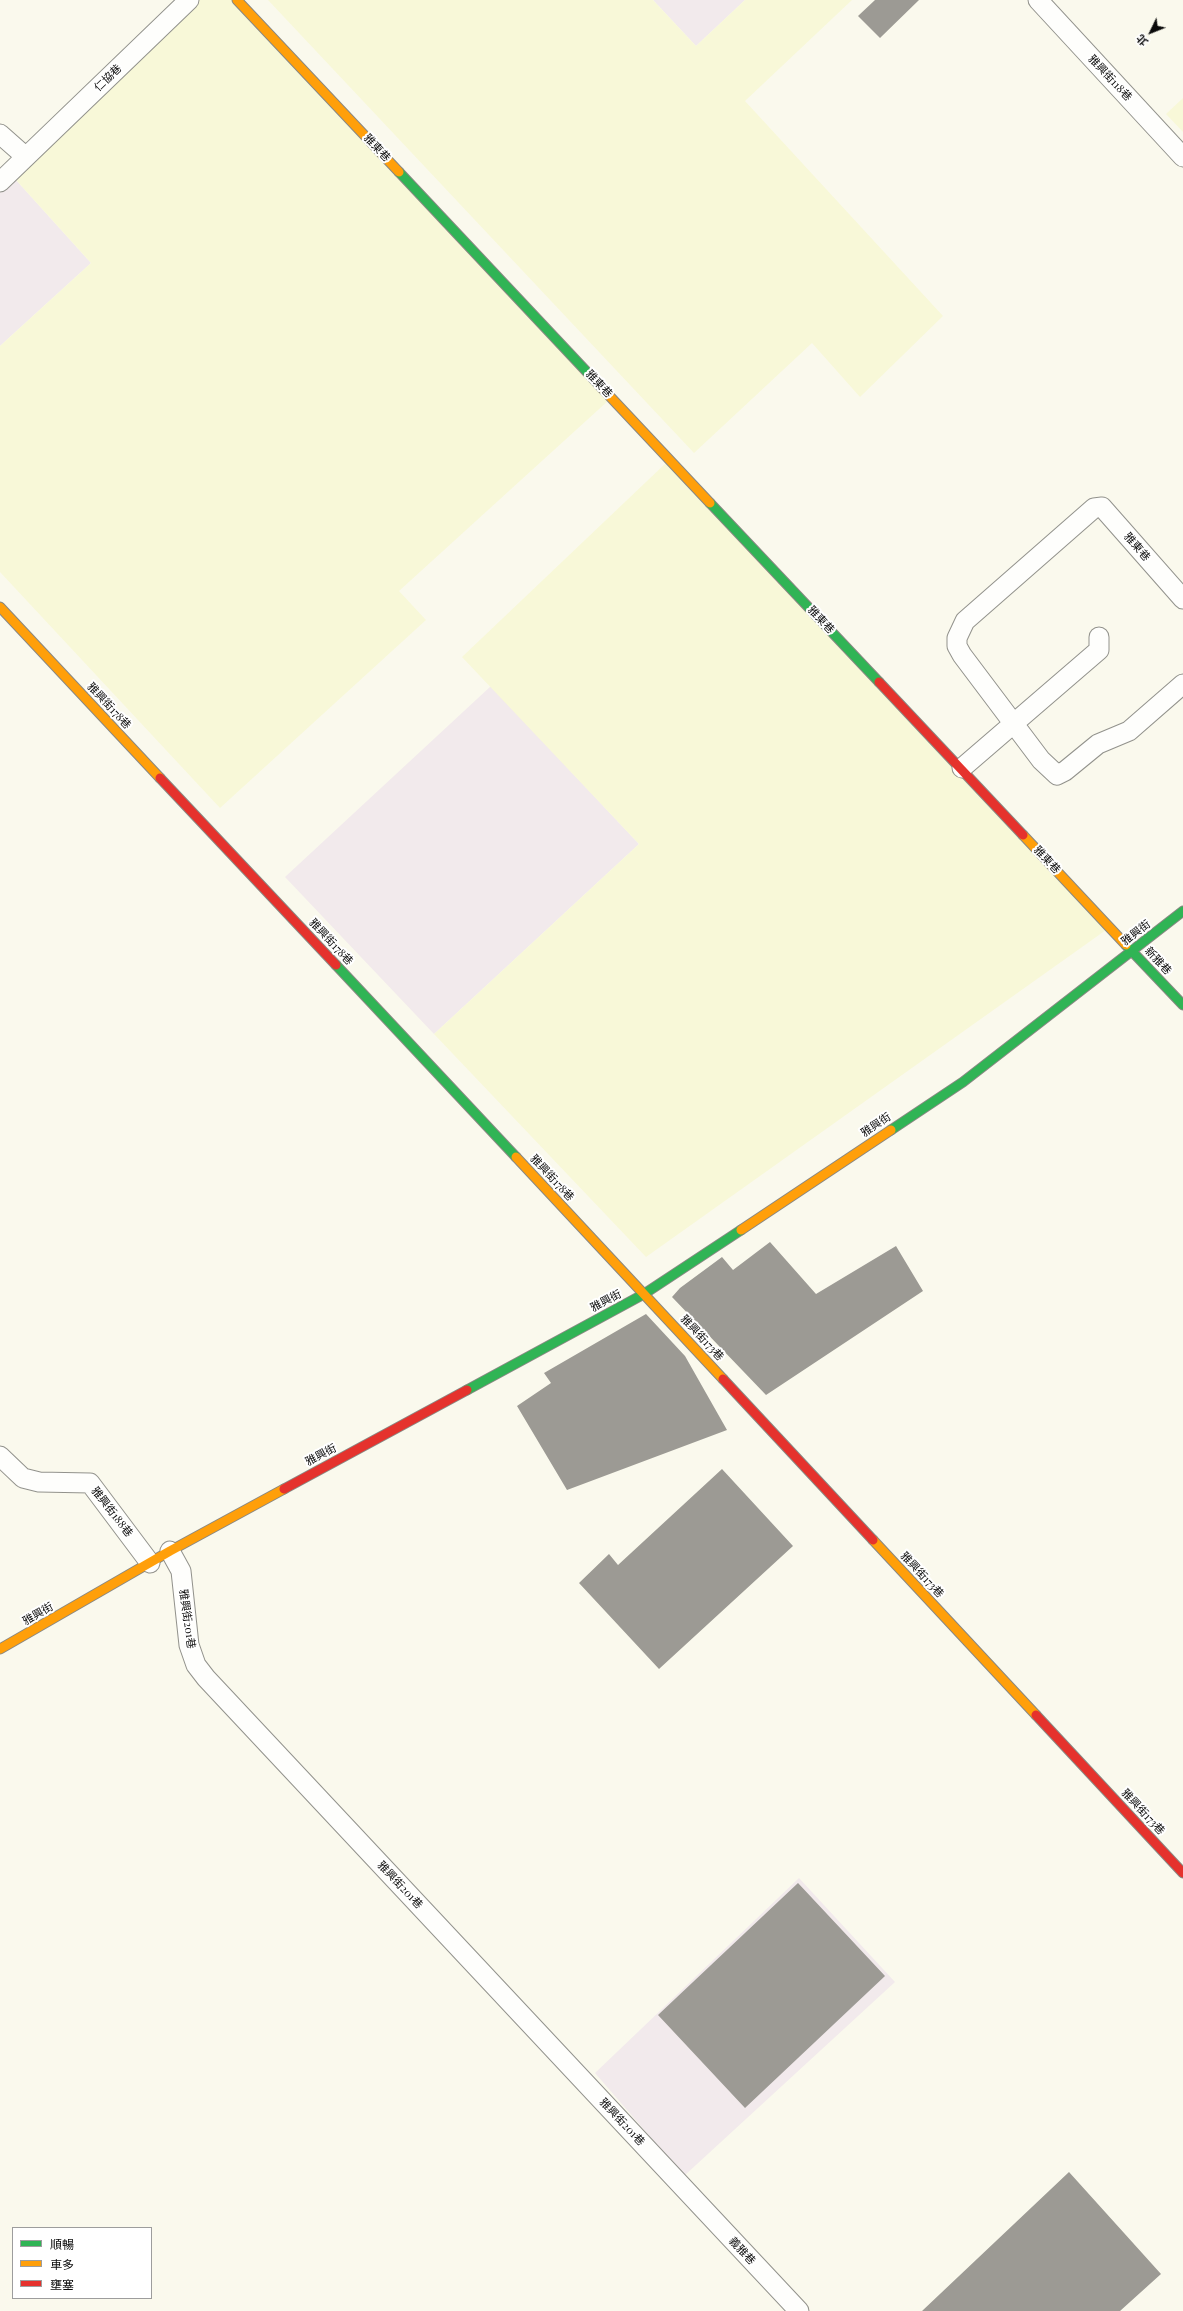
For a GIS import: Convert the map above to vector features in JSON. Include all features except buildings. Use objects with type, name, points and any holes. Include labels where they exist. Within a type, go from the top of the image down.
[{"type":"street","name":"仁協巷","points":[[0,182],[189,0]]},
{"type":"street","name":"雅東巷","points":[[237,0],[962,768],[1132,951]]},
{"type":"street","name":"雅興街118巷","points":[[1038,0],[1183,157]]},
{"type":"street","points":[[0,134],[26,157]]},
{"type":"street","name":"雅東巷","points":[[1183,600],[1102,507],[1094,508],[965,621],[960,630],[957,646],[962,656],[1015,723],[1041,760],[1057,775],[1065,771],[1098,744],[1129,731],[1183,684]]},
{"type":"street","name":"雅興街178巷","points":[[0,607],[644,1294]]},
{"type":"street","points":[[962,768],[1099,650],[1099,637]]},
{"type":"street","name":"雅興街","points":[[0,1649],[170,1551],[644,1294],[962,1082],[1183,911]]},
{"type":"street","name":"新雅巷","points":[[1132,951],[1183,1005]]},
{"type":"street","name":"雅興街173巷","points":[[644,1294],[1183,1872]]},
{"type":"street","name":"雅興街188巷","points":[[0,1456],[23,1478],[39,1482],[90,1483],[150,1563]]},
{"type":"street","name":"雅興街201巷","points":[[170,1551],[181,1571],[189,1645],[196,1665],[206,1678],[686,2191]]},
{"type":"street","name":"義雅巷","points":[[686,2191],[798,2311]]},
{"type":"shaded area","points":[[653,0],[745,0],[696,46]]},
{"type":"shaded area","points":[[7,170],[91,263],[0,346],[0,177]]},
{"type":"shaded area","points":[[491,686],[639,844],[434,1034],[285,877]]},
{"type":"shaded area","points":[[799,1878],[895,1982],[684,2176],[595,2073]]},
{"type":"green space","points":[[189,0],[233,0],[609,400],[399,591],[426,620],[220,808],[0,572],[0,346],[91,263],[7,170]]},
{"type":"green space","points":[[268,0],[653,0],[696,46],[745,0],[852,0],[745,101],[943,316],[860,397],[812,343],[694,453]]},
{"type":"green space","points":[[1183,98],[1183,132],[1166,114]]},
{"type":"green space","points":[[667,462],[1106,930],[646,1257],[434,1034],[639,844],[462,657]]},
{"type":"traffic: fast","points":[[399,172],[602,388]]},
{"type":"traffic: fast","points":[[710,503],[879,682]]},
{"type":"traffic: fast","points":[[891,1130],[963,1082],[1183,911]]},
{"type":"traffic: fast","points":[[1126,945],[1183,1005]]},
{"type":"traffic: fast","points":[[336,965],[516,1157]]},
{"type":"traffic: fast","points":[[467,1390],[644,1294],[741,1230]]},
{"type":"traffic: slow","points":[[237,0],[399,172]]},
{"type":"traffic: slow","points":[[602,388],[710,503]]},
{"type":"traffic: slow","points":[[0,607],[160,778]]},
{"type":"traffic: slow","points":[[1023,835],[1126,945]]},
{"type":"traffic: slow","points":[[741,1230],[891,1130]]},
{"type":"traffic: slow","points":[[516,1157],[723,1379]]},
{"type":"traffic: slow","points":[[0,1649],[170,1551],[284,1489]]},
{"type":"traffic: slow","points":[[873,1540],[1036,1715]]},
{"type":"traffic: jam","points":[[879,682],[1023,835]]},
{"type":"traffic: jam","points":[[160,778],[336,965]]},
{"type":"traffic: jam","points":[[723,1379],[873,1540]]},
{"type":"traffic: jam","points":[[284,1489],[467,1390]]},
{"type":"traffic: jam","points":[[1036,1715],[1183,1873]]}]
